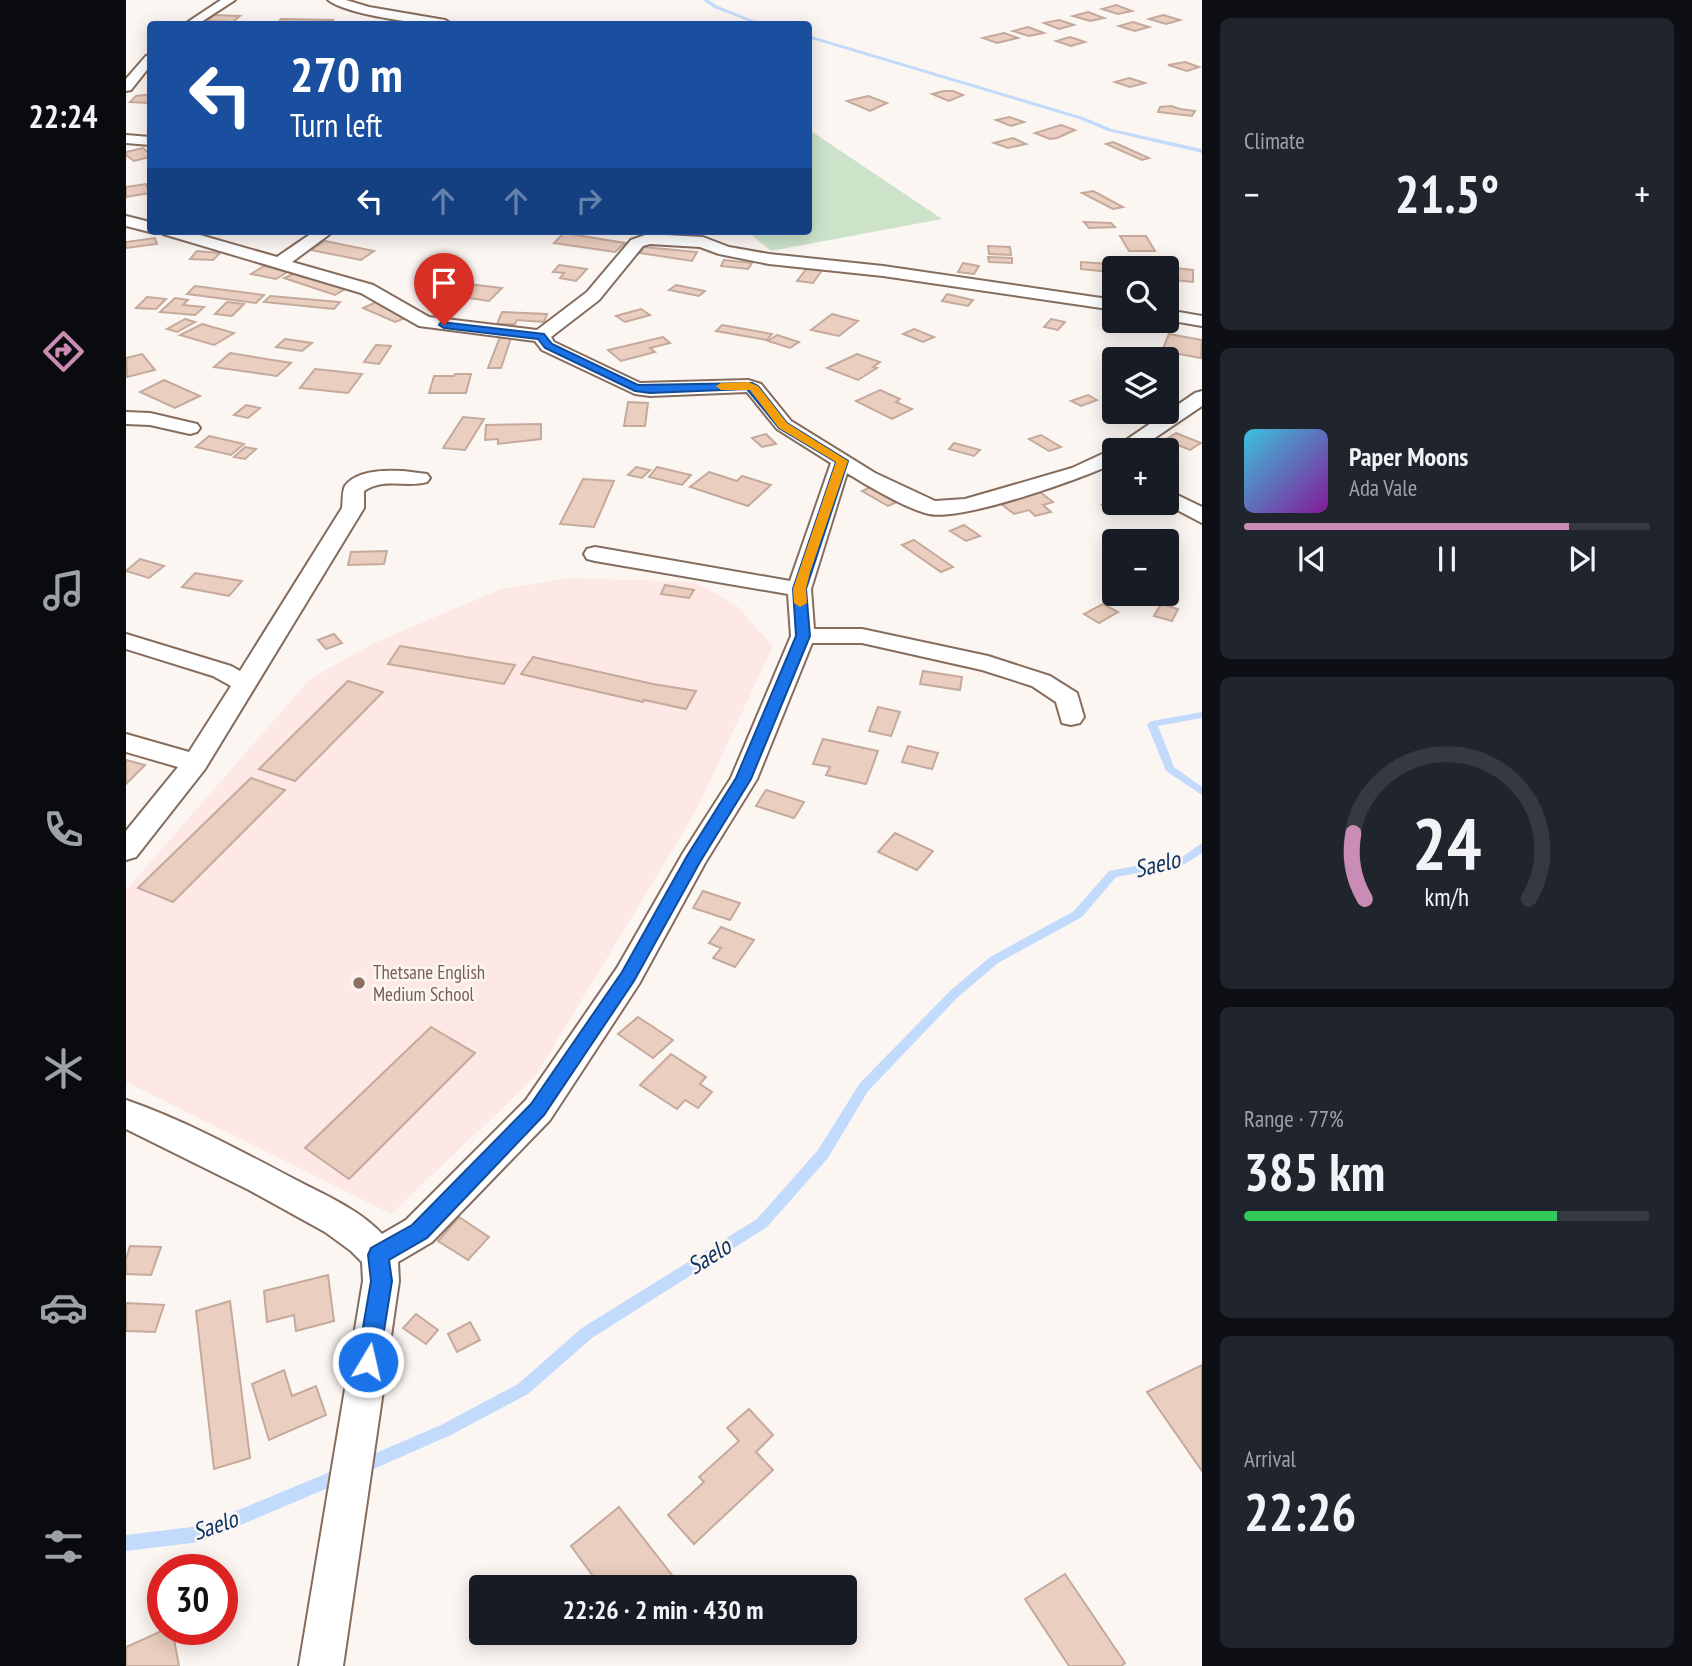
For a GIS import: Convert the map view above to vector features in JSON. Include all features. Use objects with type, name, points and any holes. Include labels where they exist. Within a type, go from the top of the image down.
[{"type":"street","points":[[196,21],[229,0]]},
{"type":"street","points":[[334,0],[367,10],[428,21]]},
{"type":"street","points":[[129,83],[147,62]]},
{"type":"street","points":[[129,83],[147,80]]},
{"type":"street","points":[[126,139],[147,141]]},
{"type":"street","points":[[126,221],[147,226]]},
{"type":"street","points":[[183,235],[367,289],[425,322],[541,336],[593,296],[637,243],[648,239],[703,242],[725,251],[769,259],[883,271],[1102,303]]},
{"type":"street","points":[[280,263],[320,235]]},
{"type":"street","points":[[1179,317],[1202,321]]},
{"type":"street","points":[[541,336],[548,346],[635,388],[650,390],[737,385],[754,388],[783,425],[842,461],[932,508],[966,505],[1102,463]]},
{"type":"street","points":[[1144,438],[1202,397]]},
{"type":"street","points":[[126,418],[150,419],[190,428]]},
{"type":"street","points":[[378,1255],[419,1231],[538,1110],[628,976],[693,860],[744,779],[803,636],[799,589],[842,461]]},
{"type":"street","points":[[126,850],[196,763],[353,508],[354,489],[360,483],[375,479],[420,478]]},
{"type":"street","points":[[1179,503],[1202,516]]},
{"type":"street","points":[[595,554],[799,589]]},
{"type":"street","points":[[803,636],[862,636],[988,664],[1041,681],[1068,699],[1072,717]]},
{"type":"street","points":[[126,641],[222,671],[243,683]]},
{"type":"street","points":[[126,743],[196,763]]},
{"type":"street","points":[[126,1114],[327,1214],[362,1236],[378,1255],[381,1281],[321,1666]]},
{"type":"shaded area","name":"Thetsane English Medium School","points":[[570,578],[695,582],[736,605],[773,646],[696,811],[535,1077],[391,1214],[126,1082],[126,890],[310,679],[374,643],[501,589]]},
{"type":"green space","points":[[812,132],[942,219],[771,251],[752,235],[812,235]]},
{"type":"building","points":[[1116,5],[1132,11],[1118,14],[1102,9]]},
{"type":"building","points":[[1088,12],[1104,18],[1090,21],[1073,16]]},
{"type":"building","points":[[214,15],[240,16],[234,21],[207,21]]},
{"type":"building","points":[[1163,15],[1180,20],[1166,24],[1149,19]]},
{"type":"building","points":[[281,19],[333,20],[332,21],[280,21]]},
{"type":"building","points":[[1059,20],[1074,25],[1059,29],[1044,23]]},
{"type":"building","points":[[1133,22],[1149,27],[1135,31],[1119,26]]},
{"type":"building","points":[[1028,27],[1044,33],[1029,36],[1013,31]]},
{"type":"building","points":[[1004,33],[1018,38],[997,43],[983,38]]},
{"type":"building","points":[[1070,37],[1085,42],[1071,46],[1056,41]]},
{"type":"building","points":[[1185,62],[1199,67],[1187,71],[1168,65]]},
{"type":"building","points":[[1129,78],[1145,83],[1130,87],[1115,82]]},
{"type":"building","points":[[944,91],[963,95],[949,101],[932,94]]},
{"type":"building","points":[[147,95],[147,103],[130,102],[136,96]]},
{"type":"building","points":[[868,96],[887,103],[870,111],[847,101]]},
{"type":"building","points":[[1171,106],[1195,111],[1192,116],[1158,112],[1160,107]]},
{"type":"building","points":[[1009,117],[1024,122],[1011,126],[996,120]]},
{"type":"building","points":[[1061,125],[1075,130],[1050,139],[1035,133]]},
{"type":"building","points":[[1013,138],[1026,144],[1008,148],[994,143]]},
{"type":"building","points":[[1113,142],[1149,158],[1142,160],[1106,144]]},
{"type":"building","points":[[143,148],[147,151],[147,158],[134,161],[126,152]]},
{"type":"building","points":[[146,184],[147,194],[126,197],[126,187]]},
{"type":"building","points":[[1093,191],[1123,207],[1113,209],[1082,193]]},
{"type":"building","points":[[1084,222],[1111,223],[1115,227],[1089,228]]},
{"type":"building","points":[[562,235],[576,235],[625,243],[615,252],[554,243]]},
{"type":"building","points":[[1120,236],[1146,236],[1155,251],[1129,251]]},
{"type":"building","points":[[155,238],[157,244],[126,248],[126,242]]},
{"type":"building","points":[[325,241],[374,251],[361,260],[311,250]]},
{"type":"building","points":[[988,246],[1010,247],[1011,255],[989,254]]},
{"type":"building","points":[[644,247],[697,252],[692,261],[640,253]]},
{"type":"building","points":[[197,251],[220,253],[213,260],[190,259]]},
{"type":"building","points":[[988,257],[1012,258],[1012,263],[989,262]]},
{"type":"building","points":[[724,260],[752,263],[748,269],[721,266]]},
{"type":"building","points":[[1081,262],[1102,264],[1102,271],[1081,269]]},
{"type":"building","points":[[963,263],[979,266],[974,274],[958,272]]},
{"type":"building","points":[[559,265],[587,269],[576,281],[560,278],[564,273],[553,272]]},
{"type":"building","points":[[264,266],[289,271],[276,279],[251,274]]},
{"type":"building","points":[[808,267],[823,269],[813,283],[797,281]]},
{"type":"building","points":[[1179,268],[1193,270],[1193,282],[1179,280]]},
{"type":"building","points":[[295,273],[345,289],[335,295],[284,278]]},
{"type":"building","points":[[468,284],[502,288],[489,301],[456,296]]},
{"type":"building","points":[[676,285],[705,291],[699,296],[669,290]]},
{"type":"building","points":[[195,286],[264,295],[256,303],[187,294]]},
{"type":"building","points":[[947,294],[973,300],[968,306],[942,301]]},
{"type":"building","points":[[270,296],[340,302],[334,309],[264,302]]},
{"type":"building","points":[[147,297],[166,299],[156,309],[136,308]]},
{"type":"building","points":[[175,298],[188,300],[183,305],[204,307],[195,315],[160,312]]},
{"type":"building","points":[[227,302],[244,304],[232,316],[215,314]]},
{"type":"building","points":[[376,302],[408,317],[395,322],[363,308]]},
{"type":"building","points":[[641,309],[650,315],[625,322],[616,316]]},
{"type":"building","points":[[502,312],[547,314],[544,322],[517,320],[515,324],[497,324]]},
{"type":"building","points":[[832,314],[858,321],[839,336],[811,330]]},
{"type":"building","points":[[185,319],[195,322],[177,332],[167,329]]},
{"type":"building","points":[[1051,319],[1065,322],[1058,330],[1044,327]]},
{"type":"building","points":[[202,324],[234,333],[214,345],[180,335]]},
{"type":"building","points":[[722,325],[772,334],[767,340],[716,331]]},
{"type":"building","points":[[914,329],[934,337],[923,342],[903,334]]},
{"type":"building","points":[[1169,334],[1202,340],[1201,358],[1179,354],[1179,347],[1164,347]]},
{"type":"building","points":[[777,335],[799,342],[790,348],[768,341]]},
{"type":"building","points":[[500,337],[511,338],[501,368],[488,368]]},
{"type":"building","points":[[663,337],[670,343],[650,348],[655,352],[621,361],[608,350]]},
{"type":"building","points":[[285,339],[312,343],[302,351],[276,347]]},
{"type":"building","points":[[376,345],[391,346],[379,364],[364,362]]},
{"type":"building","points":[[230,353],[291,363],[277,376],[214,367]]},
{"type":"building","points":[[142,354],[155,370],[127,377],[126,358]]},
{"type":"building","points":[[857,354],[880,362],[873,367],[877,368],[858,380],[827,368]]},
{"type":"building","points":[[315,369],[362,374],[348,393],[300,388]]},
{"type":"building","points":[[471,374],[466,393],[429,393],[434,376]]},
{"type":"building","points":[[164,380],[200,396],[175,408],[140,392]]},
{"type":"building","points":[[880,390],[900,399],[896,402],[912,409],[892,419],[856,401]]},
{"type":"building","points":[[1088,395],[1097,400],[1081,406],[1071,401]]},
{"type":"building","points":[[628,402],[648,403],[645,426],[624,426]]},
{"type":"building","points":[[246,405],[260,408],[248,418],[234,415]]},
{"type":"building","points":[[463,417],[484,419],[465,450],[443,448]]},
{"type":"building","points":[[541,424],[541,439],[498,444],[498,439],[485,440],[486,425]]},
{"type":"building","points":[[1176,433],[1201,443],[1190,450],[1179,446],[1179,438],[1168,438]]},
{"type":"building","points":[[766,434],[776,444],[762,447],[752,438]]},
{"type":"building","points":[[1041,435],[1061,447],[1049,451],[1029,439]]},
{"type":"building","points":[[209,436],[244,444],[231,455],[196,447]]},
{"type":"building","points":[[954,443],[980,450],[974,456],[949,449]]},
{"type":"building","points":[[245,447],[256,449],[245,459],[234,457]]},
{"type":"building","points":[[636,467],[650,470],[642,478],[628,475]]},
{"type":"building","points":[[657,467],[691,475],[682,485],[649,477]]},
{"type":"building","points":[[709,472],[737,481],[742,476],[771,485],[748,506],[690,487]]},
{"type":"building","points":[[583,479],[614,481],[594,527],[560,524]]},
{"type":"building","points":[[877,484],[904,499],[888,506],[862,491]]},
{"type":"building","points":[[1040,492],[1053,502],[1043,505],[1051,512],[1035,516],[1029,510],[1014,514],[1000,503]]},
{"type":"building","points":[[964,525],[980,536],[966,541],[950,531]]},
{"type":"building","points":[[914,540],[953,567],[941,572],[902,545]]},
{"type":"building","points":[[387,551],[384,564],[348,565],[351,552]]},
{"type":"building","points":[[140,559],[164,566],[149,578],[126,571]]},
{"type":"building","points":[[195,573],[242,581],[229,596],[182,587]]},
{"type":"building","points":[[665,585],[694,590],[689,598],[661,594]]},
{"type":"building","points":[[1102,605],[1118,612],[1099,623],[1084,614]]},
{"type":"building","points":[[1160,606],[1178,609],[1172,621],[1154,616]]},
{"type":"building","points":[[334,634],[342,643],[326,649],[318,640]]},
{"type":"building","points":[[400,646],[515,665],[504,684],[388,664]]},
{"type":"building","points":[[533,657],[696,691],[686,709],[644,700],[643,702],[521,674]]},
{"type":"building","points":[[923,671],[962,677],[960,690],[920,684]]},
{"type":"building","points":[[348,681],[383,692],[295,781],[259,769]]},
{"type":"building","points":[[878,707],[900,712],[891,736],[869,731]]},
{"type":"building","points":[[823,739],[878,751],[866,784],[826,775],[830,767],[813,764]]},
{"type":"building","points":[[908,746],[938,753],[932,769],[902,762]]},
{"type":"building","points":[[126,760],[145,765],[126,784]]},
{"type":"building","points":[[251,778],[285,790],[173,902],[138,888]]},
{"type":"building","points":[[766,790],[804,802],[794,818],[756,806]]},
{"type":"building","points":[[895,833],[933,851],[917,870],[878,852]]},
{"type":"building","points":[[703,891],[740,903],[730,920],[693,908]]},
{"type":"building","points":[[721,927],[754,940],[735,967],[713,958],[721,948],[709,943]]},
{"type":"building","points":[[638,1017],[673,1040],[653,1058],[618,1034]]},
{"type":"building","points":[[431,1027],[475,1053],[349,1179],[305,1148]]},
{"type":"building","points":[[671,1054],[706,1077],[700,1084],[712,1092],[698,1108],[685,1100],[677,1109],[640,1085]]},
{"type":"building","points":[[459,1217],[489,1237],[468,1260],[438,1241]]},
{"type":"building","points":[[130,1246],[161,1247],[151,1275],[126,1274],[126,1259]]},
{"type":"building","points":[[328,1275],[334,1321],[296,1331],[294,1315],[267,1322],[264,1291]]},
{"type":"building","points":[[230,1301],[250,1458],[214,1469],[196,1311]]},
{"type":"building","points":[[126,1303],[164,1305],[155,1332],[126,1331]]},
{"type":"building","points":[[416,1314],[438,1330],[426,1344],[403,1328]]},
{"type":"building","points":[[470,1322],[480,1340],[457,1352],[448,1334]]},
{"type":"building","points":[[1202,1365],[1202,1471],[1147,1392]]},
{"type":"building","points":[[284,1370],[292,1396],[316,1386],[326,1415],[269,1440],[252,1384]]},
{"type":"building","points":[[749,1409],[773,1435],[756,1452],[773,1470],[694,1544],[668,1515],[704,1482],[699,1477],[739,1441],[727,1428]]},
{"type":"building","points":[[619,1507],[672,1575],[592,1575],[571,1546]]},
{"type":"building","points":[[1065,1574],[1125,1663],[1121,1666],[1069,1666],[1025,1599]]},
{"type":"building","points":[[147,1638],[147,1645],[175,1645],[179,1666],[126,1666],[126,1647]]},
{"type":"waterway","points":[[705,0],[752,21]]},
{"type":"waterway","points":[[812,37],[1081,118],[1110,130],[1202,151]]},
{"type":"waterway","name":"Saelo","points":[[1202,715],[1152,724],[1170,769],[1202,792]]},
{"type":"waterway","name":"Saelo","points":[[360,1467],[446,1430],[523,1389],[587,1333],[762,1223],[823,1154],[864,1087],[954,994],[994,960],[1078,914],[1113,874],[1185,860],[1202,847]]},
{"type":"waterway","name":"Saelo","points":[[126,1543],[200,1534],[342,1475]]},
{"type":"slow traffic","points":[[721,386],[754,388],[783,425],[842,461],[804,572],[799,589],[800,603]]},
{"type":"place","name":"Thetsane English Medium School","points":[[359,983]]},
{"type":"route","points":[[368,1362],[381,1281],[378,1255],[419,1231],[538,1110],[628,976],[693,860],[744,779],[803,636],[799,589],[842,461],[783,425],[754,388],[737,385],[650,390],[635,388],[548,346],[541,336],[444,325]]}]
